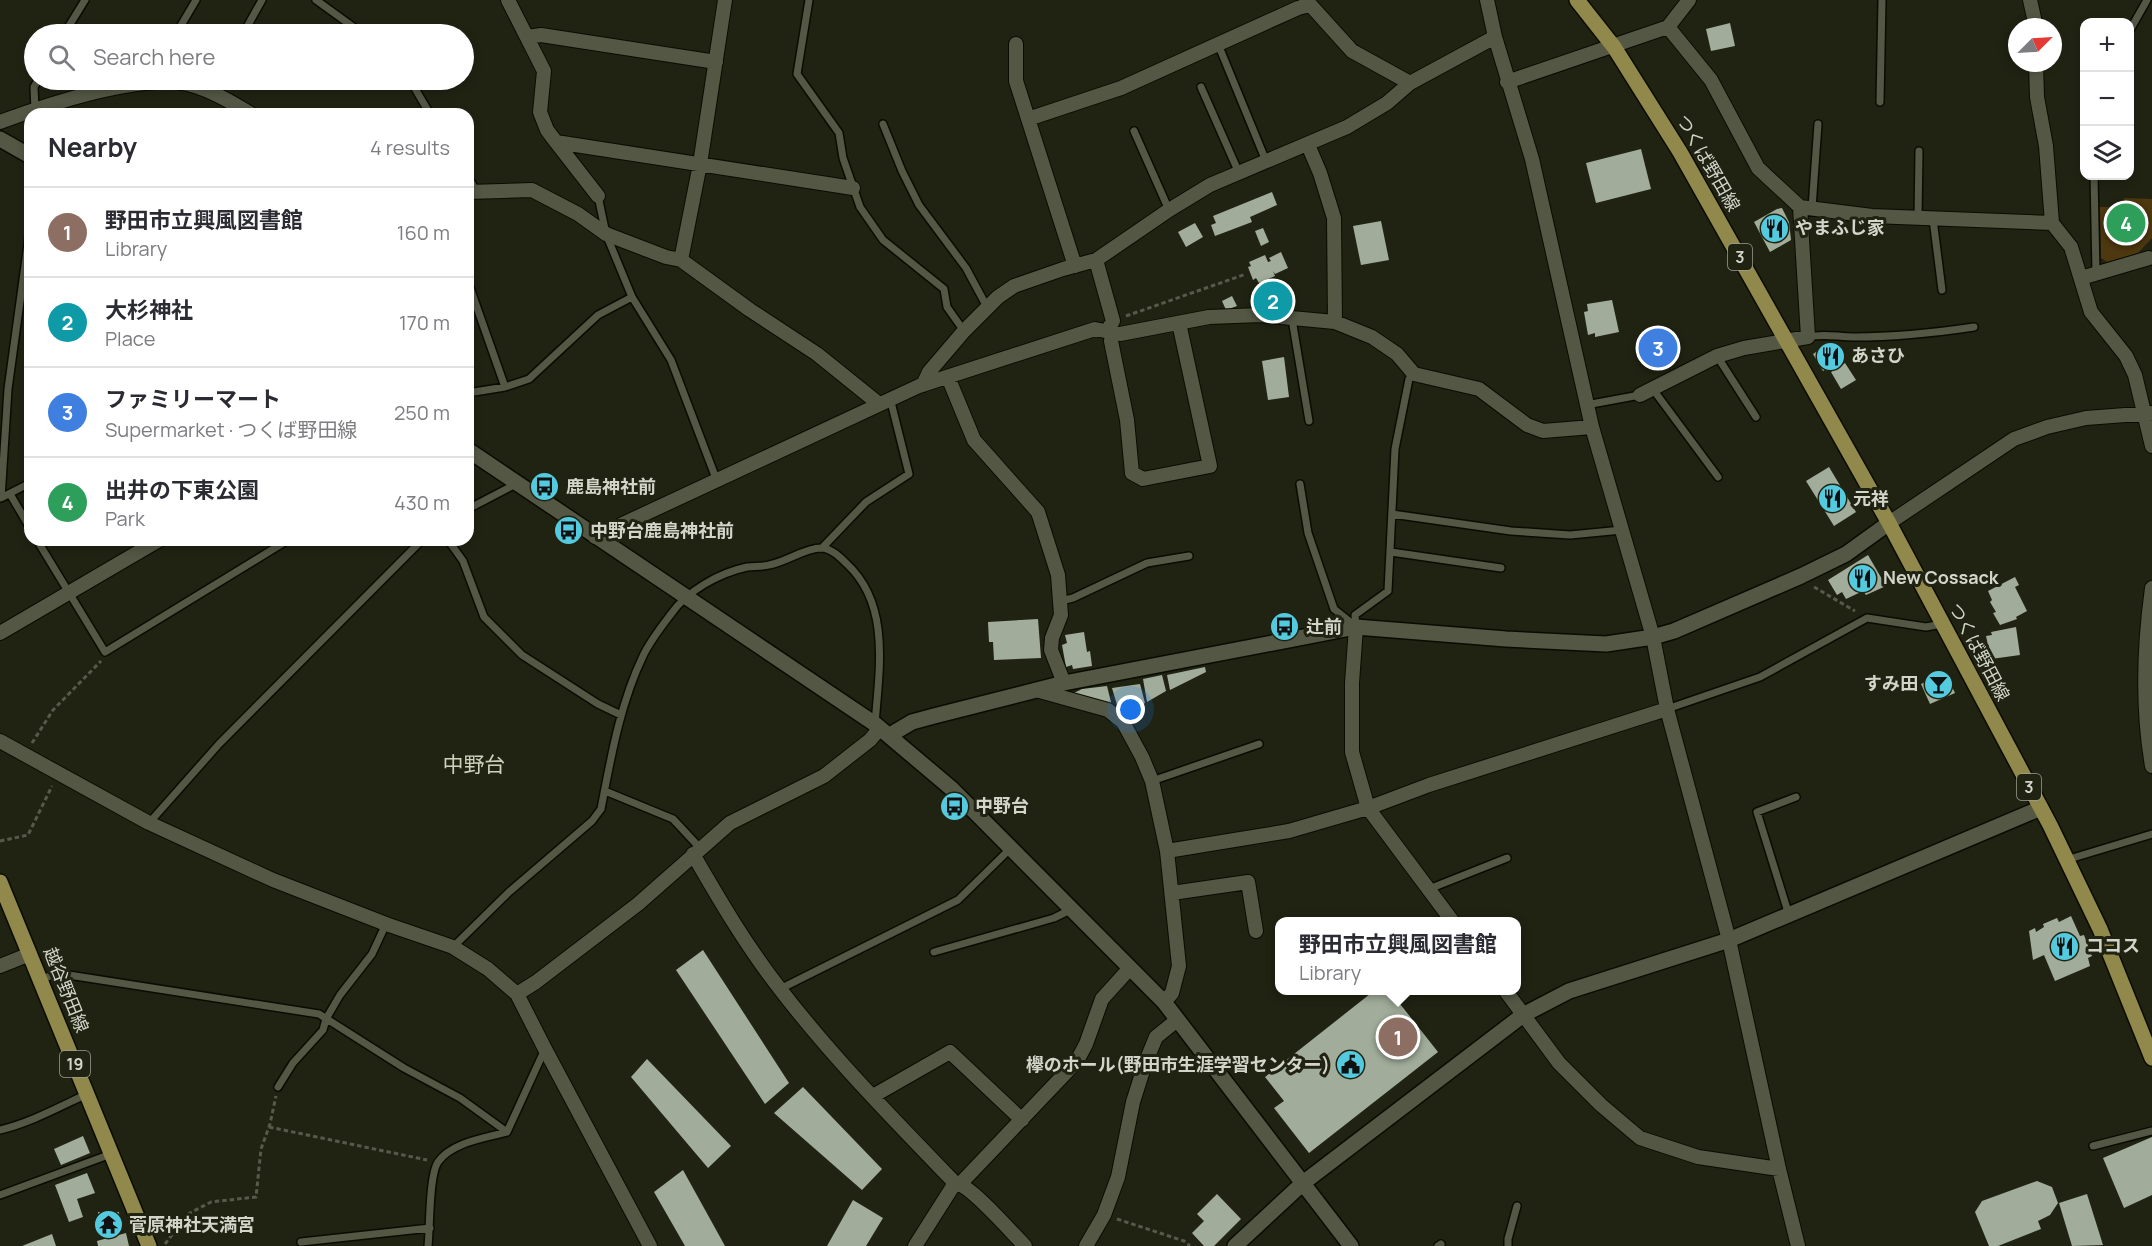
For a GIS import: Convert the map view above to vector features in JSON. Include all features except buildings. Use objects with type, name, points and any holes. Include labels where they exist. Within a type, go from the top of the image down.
[{"type":"main road","name":"つくば野田線","points":[[1577,0],[1614,47],[1680,152],[1889,523],[2041,808],[2100,928],[2152,1058]]},
{"type":"main road","name":"越谷野田線","points":[[0,882],[149,1246]]},
{"type":"street","points":[[508,0],[544,71],[540,112],[547,130],[598,196]]},
{"type":"street","points":[[681,260],[700,164],[725,0]]},
{"type":"street","points":[[1487,0],[1507,82],[1532,159],[1586,405],[1653,637],[1667,709],[1729,940],[1798,1246]]},
{"type":"street","points":[[1507,82],[1668,27],[1689,0]]},
{"type":"street","points":[[2030,0],[2034,18]]},
{"type":"street","points":[[1028,119],[1121,88],[1308,2],[1352,51],[1410,83]]},
{"type":"street","points":[[1668,27],[1711,81],[1758,168],[1806,207],[1872,216],[2052,223]]},
{"type":"street","points":[[527,37],[540,35],[716,62]]},
{"type":"street","points":[[923,384],[929,372],[964,331],[987,307],[1014,286],[1096,260],[1168,210],[1210,185],[1347,127],[1387,103],[1410,83],[1495,37]]},
{"type":"street","points":[[1016,44],[1016,81],[1075,266]]},
{"type":"street","points":[[2036,72],[2037,97],[2046,146],[2052,223],[2071,247],[2091,312],[2126,356],[2135,375],[2149,413],[2152,446]]},
{"type":"street","points":[[42,108],[110,90]]},
{"type":"street","points":[[219,90],[242,108]]},
{"type":"street","points":[[0,122],[24,114]]},
{"type":"street","points":[[0,140],[24,153]]},
{"type":"street","points":[[556,142],[853,188]]},
{"type":"street","points":[[1308,145],[1320,173],[1334,218],[1335,322]]},
{"type":"street","points":[[474,192],[532,190],[578,214],[606,234],[666,257],[681,260],[750,310],[885,401]]},
{"type":"street","points":[[1646,392],[1717,356],[1744,348],[1808,338],[1806,207]]},
{"type":"street","points":[[2081,278],[2151,256]]},
{"type":"street","points":[[1096,260],[1127,420],[1132,473],[1143,479],[1210,466],[1179,323]]},
{"type":"street","points":[[596,537],[923,384],[1095,329],[1111,328],[1120,334],[1209,317],[1260,315],[1335,322],[1372,337],[1397,354],[1414,374],[1479,389],[1527,425],[1543,431],[1592,427]]},
{"type":"street","points":[[948,376],[974,440],[1038,512],[1058,576],[1061,615],[1052,638],[1051,650],[1064,683]]},
{"type":"street","points":[[517,994],[638,904],[729,824],[824,776],[882,729],[1064,683],[1356,627],[1606,644],[1653,637],[1674,631],[1846,554],[2014,439],[2086,418],[2149,413]]},
{"type":"street","points":[[474,454],[882,729],[952,789],[1164,1002],[1351,1246]]},
{"type":"street","points":[[0,633],[149,546]]},
{"type":"street","points":[[2152,588],[2148,617],[2149,670],[2145,724],[2152,766]]},
{"type":"street","points":[[1356,627],[1352,683],[1352,753],[1368,808],[1450,917]]},
{"type":"street","points":[[1036,690],[1108,710],[1123,722],[1143,757],[1152,781],[1167,851],[1179,966],[1172,993],[1164,1002]]},
{"type":"street","points":[[1167,851],[1289,831],[1368,808],[1429,785],[1667,709]]},
{"type":"street","points":[[0,741],[149,823],[273,880],[386,924],[453,947],[488,969],[517,994],[650,1246]]},
{"type":"street","points":[[1235,1246],[1303,1183],[1523,1015],[1569,990],[1729,940],[2041,808]]},
{"type":"street","points":[[697,851],[728,914],[780,989],[820,1038],[958,1183],[1026,1246]]},
{"type":"street","points":[[1172,893],[1248,882],[1256,931]]},
{"type":"street","points":[[0,966],[30,954]]},
{"type":"street","points":[[915,1246],[958,1183],[1022,1120],[1077,1061],[1086,1044],[1102,999],[1130,968]]},
{"type":"street","points":[[1509,995],[1559,1063],[1601,1105],[1640,1138],[1698,1157],[1779,1169]]},
{"type":"street","points":[[1086,1246],[1104,1215],[1118,1177],[1133,1102],[1144,1064],[1156,1037],[1177,1020]]},
{"type":"street","points":[[873,1096],[950,1052],[1022,1120]]},
{"type":"lane","points":[[70,24],[85,0]]},
{"type":"lane","points":[[182,24],[196,0]]},
{"type":"lane","points":[[249,24],[262,0]]},
{"type":"lane","points":[[316,0],[349,24]]},
{"type":"lane","points":[[809,0],[797,74],[839,133],[843,158],[861,207],[883,240],[944,289],[947,307],[964,331]]},
{"type":"lane","points":[[1880,102],[1882,0]]},
{"type":"lane","points":[[2134,23],[2147,0]]},
{"type":"lane","points":[[1218,44],[1266,162]]},
{"type":"lane","points":[[1201,87],[1239,172]]},
{"type":"lane","points":[[34,90],[35,108]]},
{"type":"lane","points":[[416,90],[426,108]]},
{"type":"lane","points":[[883,124],[919,205],[966,268],[987,307]]},
{"type":"lane","points":[[1806,207],[1818,124]]},
{"type":"lane","points":[[1134,131],[1168,210]]},
{"type":"lane","points":[[1919,151],[1925,218],[1942,291]]},
{"type":"lane","points":[[2094,180],[2096,273]]},
{"type":"lane","points":[[598,196],[606,234],[632,297],[675,369],[717,481]]},
{"type":"lane","points":[[1,499],[3,410],[24,269]]},
{"type":"lane","points":[[474,392],[505,387],[529,379],[598,315],[632,297]]},
{"type":"lane","points":[[474,299],[505,387]]},
{"type":"lane","points":[[1292,319],[1309,421]]},
{"type":"lane","points":[[1808,338],[1818,335],[1853,337],[1913,334],[1974,327]]},
{"type":"lane","points":[[1717,356],[1756,417]]},
{"type":"lane","points":[[1356,627],[1355,615],[1388,591],[1395,449],[1410,379],[1414,374]]},
{"type":"lane","points":[[1586,405],[1646,392],[1718,477]]},
{"type":"lane","points":[[822,548],[866,502],[909,474],[885,401]]},
{"type":"lane","points":[[474,506],[518,483]]},
{"type":"lane","points":[[1300,484],[1308,533],[1334,609],[1356,627]]},
{"type":"lane","points":[[1,499],[24,486]]},
{"type":"lane","points":[[10,494],[24,518]]},
{"type":"lane","points":[[1392,514],[1511,531],[1570,534],[1622,530]]},
{"type":"lane","points":[[41,546],[105,652],[278,546]]},
{"type":"lane","points":[[149,823],[219,744],[417,546]]},
{"type":"lane","points":[[452,546],[463,561],[484,617],[522,655],[598,704],[621,715]]},
{"type":"lane","points":[[453,947],[509,892],[592,821],[601,809],[621,715],[643,655],[671,613],[687,596],[707,583],[747,567],[770,565],[789,560],[809,550],[822,548],[835,553],[852,568],[867,588],[876,613],[880,649],[882,729]]},
{"type":"lane","points":[[1391,552],[1501,568]]},
{"type":"lane","points":[[1061,602],[1147,563],[1189,556]]},
{"type":"lane","points":[[1667,709],[1760,677],[1867,618],[1926,627],[1942,624]]},
{"type":"lane","points":[[1152,781],[1259,744]]},
{"type":"lane","points":[[605,791],[674,819],[697,851]]},
{"type":"lane","points":[[1788,915],[1757,812],[1796,797]]},
{"type":"lane","points":[[2066,860],[2152,834]]},
{"type":"lane","points":[[780,989],[958,900],[1011,847]]},
{"type":"lane","points":[[1429,889],[1507,858]]},
{"type":"lane","points":[[934,952],[1054,918],[1072,909]]},
{"type":"lane","points":[[278,1087],[293,1063],[323,1030],[326,1019],[340,994],[372,954],[386,924]]},
{"type":"lane","points":[[41,980],[56,973],[319,1014],[404,1068],[460,1098],[507,1132]]},
{"type":"lane","points":[[428,1246],[433,1179],[438,1162],[453,1150],[507,1132],[545,1049]]},
{"type":"lane","points":[[0,1130],[13,1127],[87,1094]]},
{"type":"lane","points":[[2093,1146],[2152,1131]]},
{"type":"lane","points":[[0,1196],[111,1154]]},
{"type":"lane","points":[[1508,1246],[1516,1206]]},
{"type":"lane","points":[[301,1242],[430,1228]]},
{"type":"path","points":[[1111,328],[1246,273]]},
{"type":"path","points":[[1801,576],[1808,584],[1867,618]]},
{"type":"path","points":[[24,754],[53,710],[104,657],[105,652]]},
{"type":"path","points":[[0,841],[28,835],[58,773]]},
{"type":"path","points":[[161,1246],[188,1214],[203,1206],[211,1202],[256,1197],[261,1149],[278,1087]]},
{"type":"path","points":[[269,1126],[438,1162]]},
{"type":"path","points":[[1104,1215],[1184,1241],[1190,1246]]},
{"type":"shaded area","points":[[2124,198],[2152,199],[2152,238],[2138,253],[2107,262],[2101,258],[2100,207],[2123,207]]},
{"type":"place","name":"出井の下東公園","points":[[2126,223]]},
{"type":"place","name":"やまふじ家","points":[[1774,228]]},
{"type":"place","name":"大杉神社","points":[[1273,301]]},
{"type":"place","name":"ファミリーマート","points":[[1658,348]]},
{"type":"place","name":"あさひ","points":[[1830,356]]},
{"type":"place","name":"鹿島神社前","points":[[545,487]]},
{"type":"place","name":"元祥","points":[[1832,499]]},
{"type":"place","name":"中野台鹿島神社前","points":[[569,531]]},
{"type":"place","name":"New Cossack","points":[[1862,578]]},
{"type":"place","name":"辻前","points":[[1285,627]]},
{"type":"place","name":"すみ田","points":[[1939,684]]},
{"type":"place","name":"中野台","points":[[954,806]]},
{"type":"place","name":"ココス","points":[[2065,946]]},
{"type":"place","name":"野田市立興風図書館","points":[[1398,1037]]},
{"type":"place","name":"欅のホール(野田市生涯学習センター)","points":[[1351,1065]]},
{"type":"place","name":"菅原神社天満宮","points":[[108,1225]]},
{"type":"district","name":"中野台","points":[[474,765]]}]
